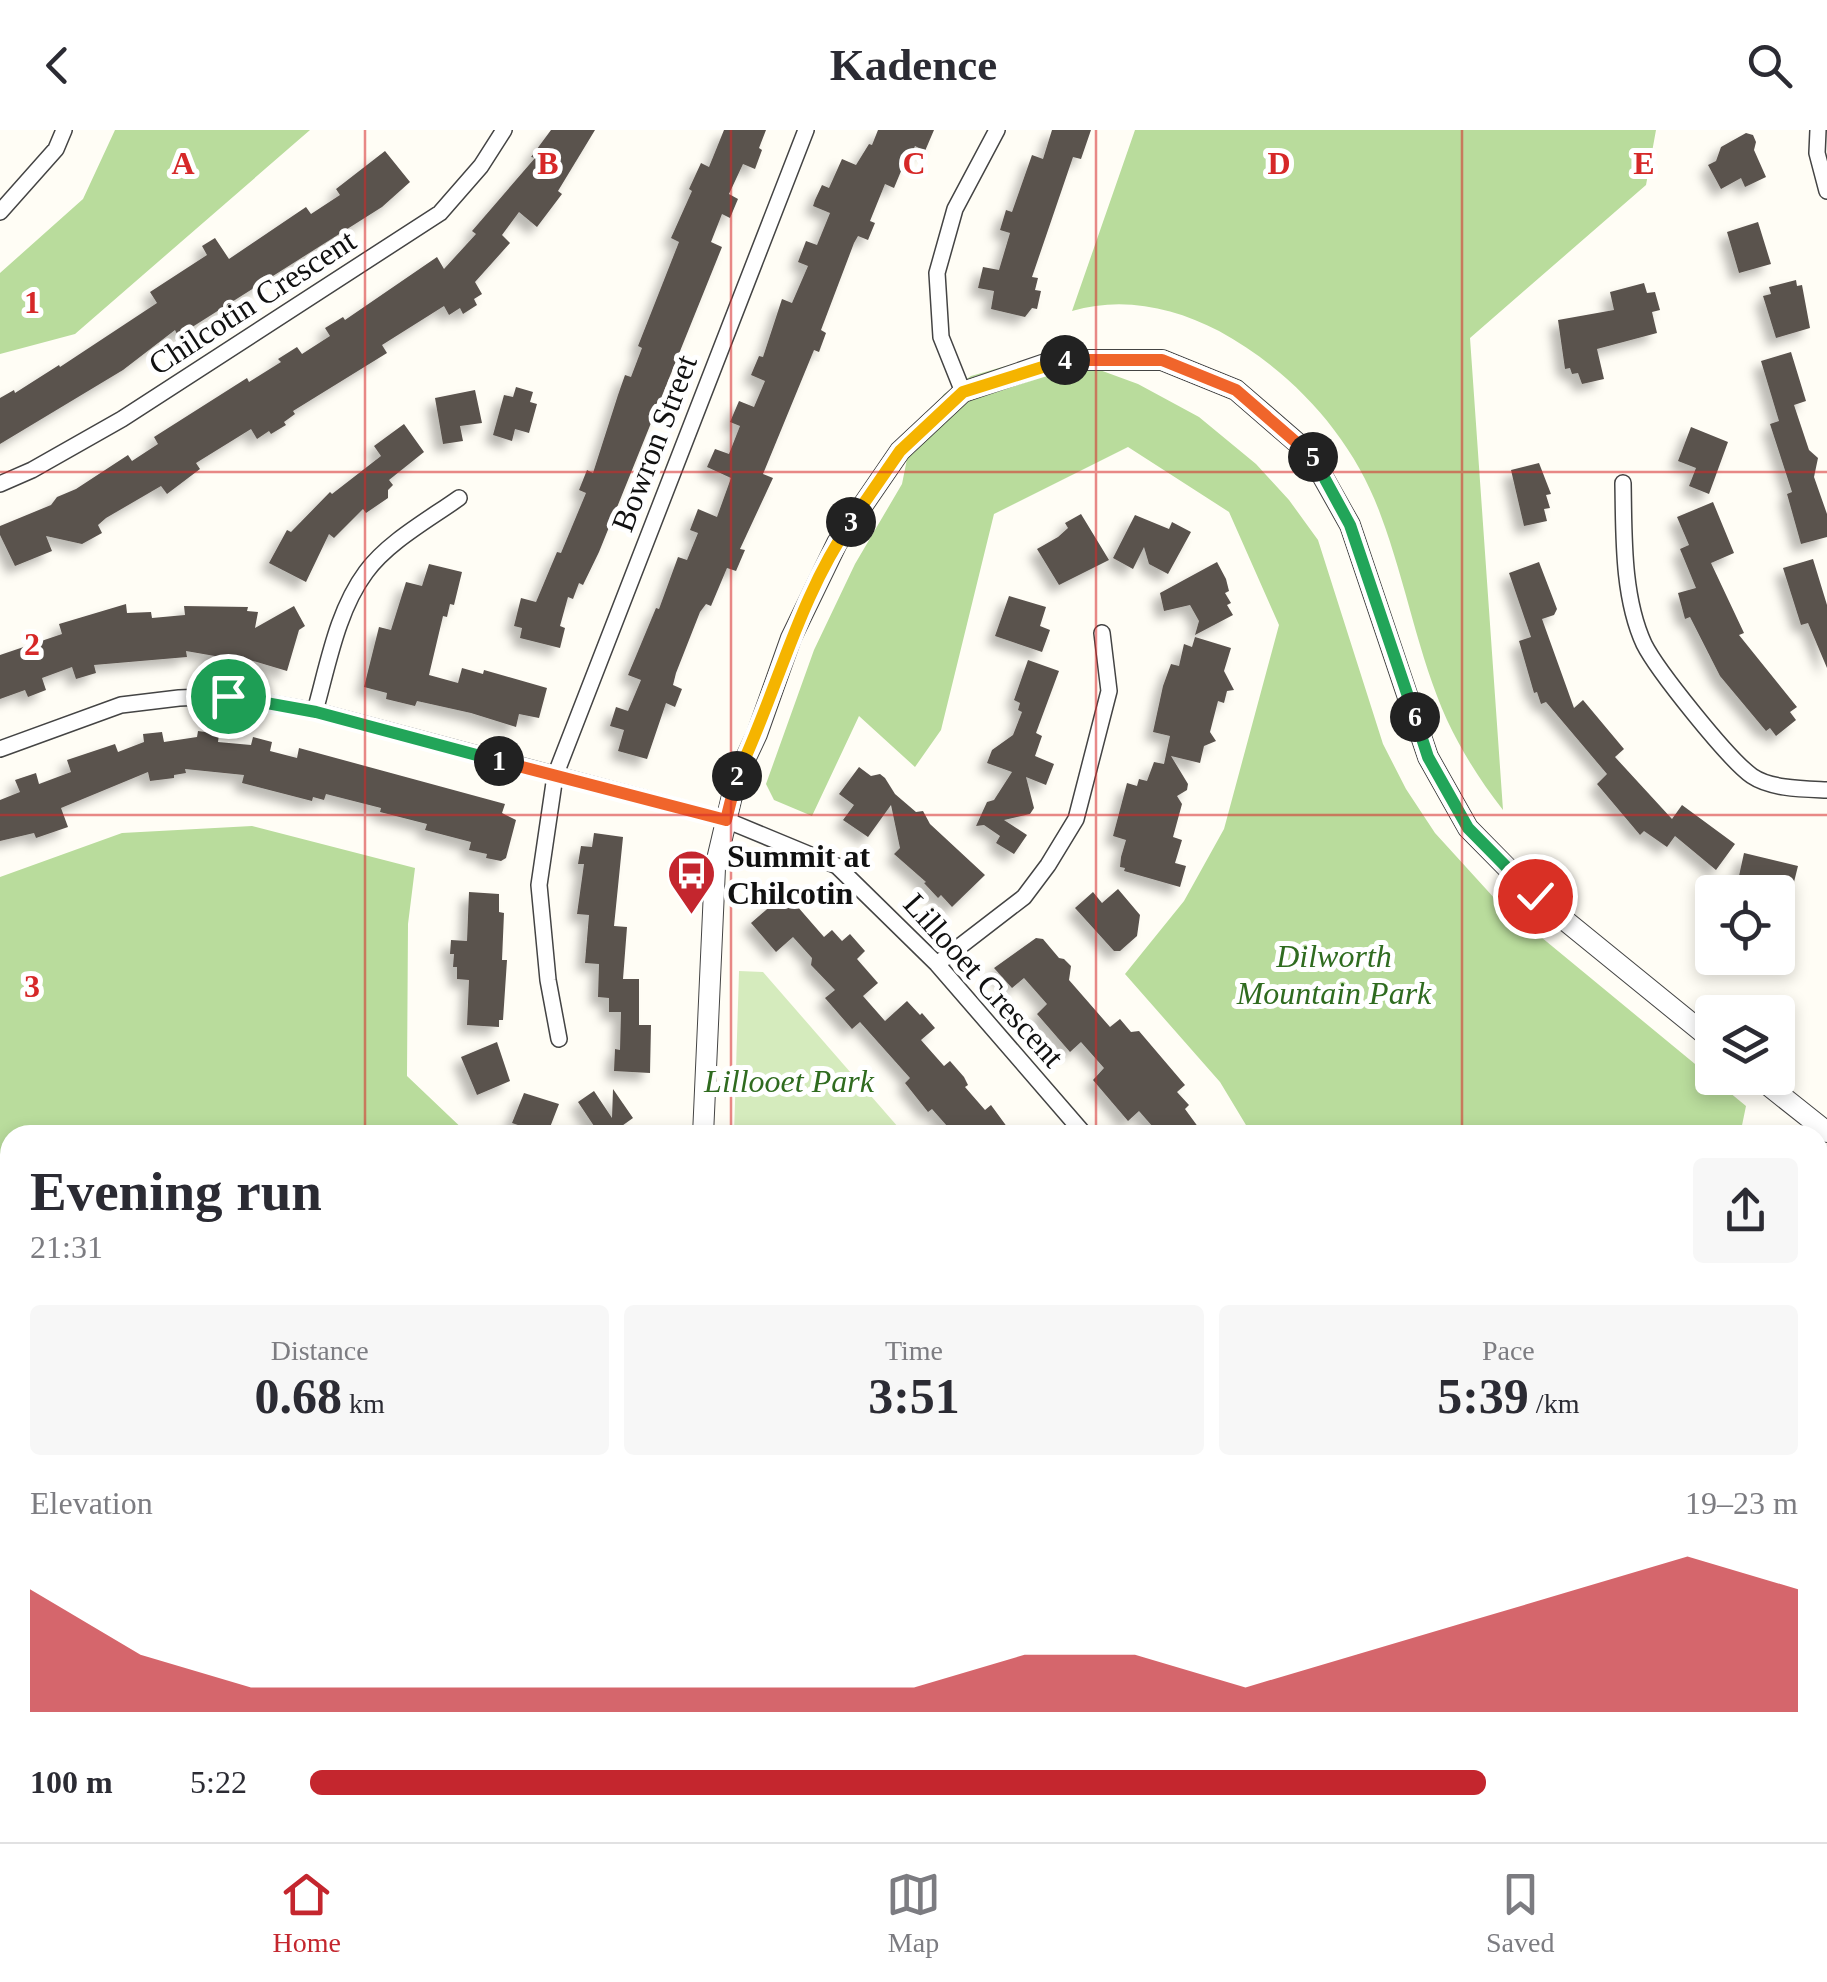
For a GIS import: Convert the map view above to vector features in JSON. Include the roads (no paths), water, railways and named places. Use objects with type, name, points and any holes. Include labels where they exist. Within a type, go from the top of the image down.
[{"type":"street","points":[[0,212],[56,149],[64,130]]},
{"type":"street","name":"Chilcotin Crescent","points":[[0,484],[122,419],[440,214],[482,166],[504,130]]},
{"type":"street","name":"Bowron Street","points":[[559,1039],[548,980],[539,885],[555,776],[806,130]]},
{"type":"street","points":[[963,392],[941,337],[937,273],[955,209],[997,130]]},
{"type":"street","points":[[1818,130],[1817,154],[1827,191]]},
{"type":"street","points":[[702,1125],[715,868],[736,779],[757,734],[791,638],[837,543],[900,451],[963,392],[1057,360],[1162,360],[1236,390],[1310,454],[1350,525],[1428,757],[1468,828],[1535,896],[1695,1026]]},
{"type":"street","points":[[1624,483],[1624,538],[1634,612],[1645,645],[1697,717],[1753,776],[1796,789],[1827,790]]},
{"type":"street","points":[[316,712],[347,603],[368,569],[459,498]]},
{"type":"street","points":[[936,964],[1024,896],[1048,866],[1076,819],[1109,691],[1102,633]]},
{"type":"street","points":[[0,750],[121,705],[228,696],[316,712],[726,820]]},
{"type":"street","name":"Lillooet Crescent","points":[[726,820],[837,866],[936,964],[1076,1125]]},
{"type":"street","points":[[1779,1095],[1814,1125]]},
{"type":"place","name":"Summit at Chilcotin","points":[[692,916]]},
{"type":"park label","name":"Dilworth Mountain Park","points":[[1334,974]]},
{"type":"park label","name":"Lillooet Park","points":[[789,1081]]}]
